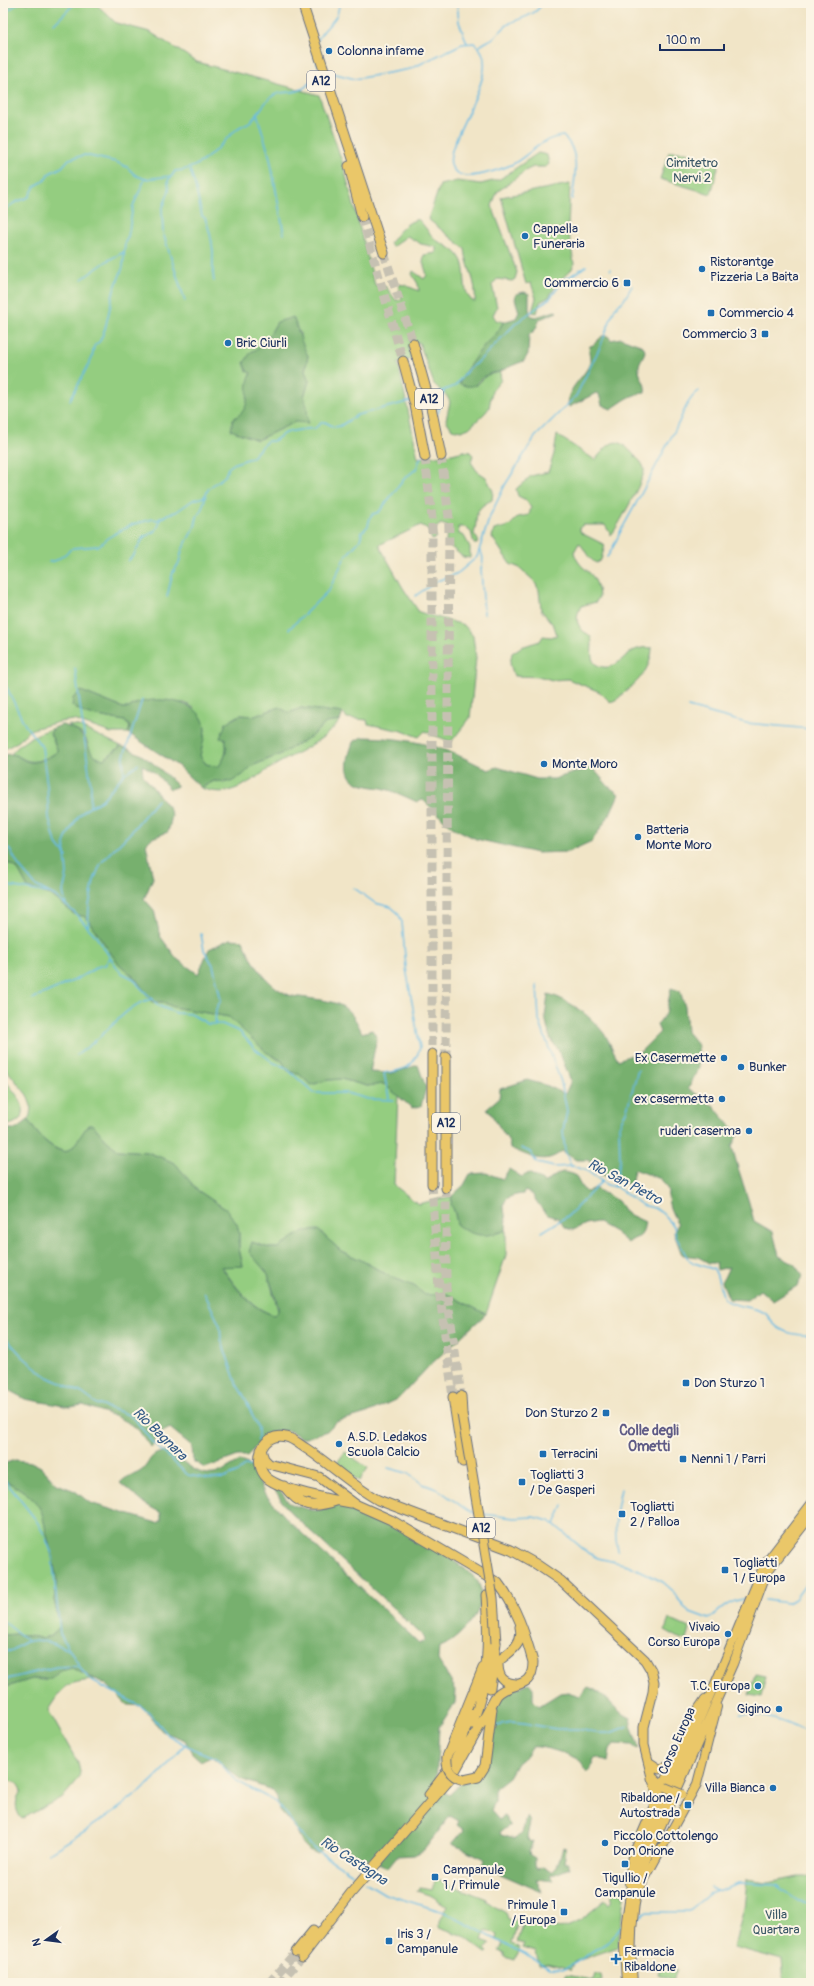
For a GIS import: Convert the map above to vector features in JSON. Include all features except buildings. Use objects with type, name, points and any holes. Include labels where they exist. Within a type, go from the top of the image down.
[{"type":"highway","name":"A12","points":[[296,3],[349,158],[384,253]]},
{"type":"highway","name":"A12","points":[[302,3],[349,158],[362,217]]},
{"type":"highway","name":"A12","points":[[413,343],[421,367],[437,431],[441,456]]},
{"type":"highway","name":"A12","points":[[403,361],[422,435],[425,457]]},
{"type":"highway","name":"A12","points":[[432,1054],[432,1184]]},
{"type":"highway","name":"A12","points":[[446,1057],[446,1188]]},
{"type":"highway","name":"A12","points":[[299,1954],[347,1889],[436,1788],[457,1758],[480,1705],[486,1680],[488,1649],[486,1595],[458,1414],[457,1396]]},
{"type":"highway","name":"A12","points":[[306,1944],[441,1791],[459,1766],[477,1732],[492,1681],[496,1644],[493,1598],[458,1414]]},
{"type":"highway","points":[[355,1504],[336,1501],[284,1486],[268,1478],[261,1470],[258,1460],[261,1450],[268,1441],[273,1438],[280,1436],[287,1437],[324,1460],[364,1492],[378,1500],[511,1550],[536,1564],[561,1581],[645,1660],[651,1670],[654,1682],[645,1723],[645,1749],[656,1788],[656,1801]]},
{"type":"highway","points":[[261,1450],[264,1459],[269,1464],[319,1477],[355,1504],[402,1527],[498,1583],[505,1592],[517,1614],[533,1662],[533,1670],[527,1681],[518,1686],[509,1687],[502,1690],[477,1732]]},
{"type":"highway","points":[[501,1659],[520,1641],[521,1630],[517,1614]]},
{"type":"highway","points":[[496,1644],[498,1669],[500,1677],[503,1681],[516,1684],[527,1681]]},
{"type":"highway","points":[[488,1649],[480,1678],[447,1757],[450,1773],[454,1777],[464,1780],[478,1777],[485,1766],[494,1702]]},
{"type":"highway","points":[[457,1758],[470,1714]]},
{"type":"highway","points":[[645,1749],[656,1774],[665,1784]]},
{"type":"highway","points":[[650,1763],[659,1768],[671,1766]]},
{"type":"highway","points":[[652,1777],[665,1784]]},
{"type":"main road","name":"Corso Europa","points":[[626,1983],[627,1908],[651,1847],[733,1664],[749,1611],[769,1557],[811,1504]]},
{"type":"main road","name":"Corso Europa","points":[[762,1577],[811,1516]]},
{"type":"main road","name":"Corso Europa","points":[[633,1983],[627,1946],[633,1895],[642,1853],[720,1672],[749,1611]]},
{"type":"main road","points":[[633,1895],[631,1865],[656,1801],[665,1784],[671,1766],[694,1715],[720,1672]]},
{"type":"main road","points":[[633,1895],[683,1811],[686,1794],[699,1779],[720,1692]]},
{"type":"main road","points":[[665,1784],[686,1794]]},
{"type":"green space","points":[[3,3],[95,3],[116,23],[150,32],[197,62],[319,95],[342,161],[375,285],[386,287],[396,300],[402,300],[398,284],[405,285],[419,291],[418,284],[412,274],[413,271],[424,279],[427,275],[423,262],[424,255],[436,253],[436,247],[421,244],[407,236],[392,247],[390,243],[399,232],[406,225],[418,219],[436,240],[459,256],[464,267],[466,290],[471,300],[475,302],[475,287],[465,249],[428,219],[440,185],[457,181],[481,184],[500,179],[538,153],[547,155],[549,164],[546,167],[533,167],[525,171],[497,192],[492,206],[517,272],[515,279],[512,281],[497,279],[492,285],[497,307],[493,315],[496,320],[503,322],[497,335],[488,341],[463,374],[476,386],[487,375],[500,372],[501,380],[492,391],[489,408],[469,428],[461,431],[452,429],[446,420],[450,402],[447,396],[434,384],[419,342],[408,346],[412,359],[398,363],[418,458],[464,451],[470,452],[473,455],[471,462],[477,471],[486,477],[493,491],[492,500],[481,507],[477,514],[474,534],[478,540],[477,544],[474,544],[471,532],[465,527],[458,527],[459,534],[464,536],[470,547],[470,558],[463,557],[446,543],[447,526],[441,524],[434,529],[436,538],[432,540],[428,529],[421,525],[379,545],[403,588],[419,612],[464,625],[473,636],[476,658],[470,718],[451,742],[425,731],[419,737],[402,731],[368,724],[367,720],[347,718],[343,713],[301,708],[289,713],[279,707],[255,716],[240,715],[220,738],[225,738],[226,750],[225,757],[218,767],[206,764],[200,756],[205,729],[194,708],[185,703],[146,701],[134,704],[129,708],[123,708],[81,691],[86,714],[125,721],[130,727],[128,733],[111,733],[74,720],[59,722],[29,730],[19,741],[3,750]],"holes":[[[277,322],[300,332],[300,342],[308,356],[305,371],[309,381],[304,397],[307,407],[295,422],[257,440],[249,436],[233,419],[242,414],[247,405],[251,372],[251,352],[263,346]]]},
{"type":"green space","name":"Cimitetro Nervi 2","points":[[669,152],[686,152],[719,164],[711,194],[660,179]]},
{"type":"green space","points":[[570,184],[568,228],[574,264],[572,269],[558,282],[549,297],[540,302],[537,313],[532,312],[536,298],[531,283],[526,284],[501,197]]},
{"type":"green space","points":[[524,292],[529,294],[529,309],[531,316],[536,317],[555,311],[557,312],[540,319],[535,330],[529,335],[528,354],[524,361],[500,372],[489,374],[477,384],[466,386],[459,384],[476,355],[497,333],[503,322],[516,318],[519,312],[515,299],[516,294]]},
{"type":"green space","points":[[293,317],[308,356],[305,371],[309,381],[304,397],[307,407],[308,423],[295,422],[257,440],[231,430],[233,419],[240,414],[246,404],[251,373],[247,371],[244,363],[251,352],[263,346],[277,322]]},
{"type":"green space","points":[[602,336],[608,336],[611,340],[621,338],[643,346],[645,351],[639,364],[639,369],[645,386],[645,393],[631,396],[611,409],[602,405],[599,394],[596,393],[569,407],[569,395],[590,363],[590,346]]},
{"type":"green space","points":[[557,435],[595,460],[611,444],[615,442],[619,443],[624,445],[641,462],[644,468],[644,472],[634,494],[618,525],[611,535],[605,525],[583,525],[579,528],[581,533],[605,545],[601,560],[596,563],[592,560],[579,543],[574,552],[580,564],[592,575],[598,587],[599,597],[596,602],[581,606],[577,619],[580,628],[589,635],[592,640],[592,658],[594,662],[603,667],[609,667],[615,665],[636,650],[652,648],[649,662],[644,673],[618,698],[610,702],[600,692],[568,679],[552,680],[542,677],[514,676],[510,664],[512,653],[521,647],[540,641],[543,636],[551,637],[557,635],[554,626],[541,610],[539,590],[534,581],[520,568],[510,564],[492,537],[494,530],[509,526],[518,517],[529,515],[531,508],[526,500],[518,496],[516,489],[531,476],[548,472],[554,454]]},
{"type":"green space","points":[[81,691],[123,708],[129,708],[146,701],[158,700],[169,700],[190,707],[198,713],[204,724],[205,733],[200,756],[206,764],[218,767],[226,753],[225,738],[220,738],[226,723],[240,715],[255,716],[279,707],[289,713],[301,708],[343,713],[340,721],[326,723],[310,737],[281,754],[252,766],[243,775],[231,782],[214,781],[201,788],[178,766],[128,733],[130,727],[125,721],[86,714],[72,706],[73,698]]},
{"type":"green space","points":[[340,721],[316,742],[239,787],[221,792],[201,788],[214,781],[224,783],[243,775],[252,766],[281,754],[310,737],[326,723]]},
{"type":"green space","points":[[61,725],[80,733],[91,752],[99,758],[104,759],[121,746],[130,749],[152,762],[178,786],[170,789],[154,772],[142,765],[143,775],[169,808],[172,816],[168,832],[152,838],[146,844],[153,878],[144,899],[154,910],[160,936],[177,959],[198,974],[209,949],[230,939],[243,940],[255,964],[267,979],[281,991],[291,996],[335,1003],[347,1010],[352,1015],[362,1033],[372,1030],[377,1037],[370,1072],[392,1073],[418,1065],[426,1088],[421,1106],[412,1108],[384,1084],[367,1086],[341,1079],[328,1080],[311,1085],[299,1074],[288,1071],[282,1061],[266,1052],[229,1017],[173,1007],[163,1002],[152,1002],[136,979],[117,962],[86,917],[74,914],[51,895],[28,888],[17,868],[3,861],[3,755],[16,755],[30,762],[49,757],[58,751],[50,733],[54,728]]},
{"type":"green space","points":[[68,725],[78,726],[121,746],[104,759],[98,758],[91,753],[84,736]]},
{"type":"green space","points":[[54,728],[50,733],[58,751],[52,755],[45,759],[33,761],[11,754],[20,745],[31,738]]},
{"type":"green space","points":[[362,737],[397,739],[428,745],[457,755],[488,770],[497,767],[537,779],[554,779],[592,767],[608,786],[619,794],[610,814],[592,841],[568,852],[537,853],[476,839],[452,827],[423,800],[417,802],[386,789],[366,786],[352,779],[348,768],[349,755],[353,742]]},
{"type":"green space","points":[[3,861],[17,868],[28,888],[51,895],[74,914],[86,917],[117,962],[136,979],[152,1002],[163,1002],[173,1007],[229,1017],[277,1059],[282,1061],[288,1071],[299,1074],[311,1085],[328,1080],[341,1079],[367,1086],[384,1084],[398,1095],[394,1185],[418,1204],[452,1196],[457,1225],[499,1233],[506,1230],[506,1255],[486,1314],[447,1294],[425,1295],[414,1286],[391,1277],[361,1260],[341,1251],[318,1230],[303,1232],[278,1248],[269,1248],[252,1242],[250,1252],[268,1274],[278,1311],[274,1315],[265,1312],[244,1295],[221,1266],[243,1266],[239,1249],[239,1233],[227,1210],[197,1190],[175,1163],[147,1152],[118,1150],[107,1141],[93,1125],[73,1147],[65,1152],[48,1143],[35,1130],[28,1120],[31,1106],[27,1095],[3,1065]]},
{"type":"green space","points":[[671,988],[680,991],[685,1007],[687,1032],[698,1045],[699,1068],[688,1088],[713,1106],[738,1134],[732,1146],[754,1221],[773,1232],[779,1256],[794,1264],[803,1276],[797,1286],[773,1301],[760,1290],[747,1300],[729,1299],[722,1282],[729,1267],[717,1270],[716,1263],[709,1263],[698,1257],[682,1255],[674,1233],[678,1224],[670,1208],[668,1190],[661,1179],[634,1169],[631,1185],[600,1174],[588,1160],[576,1160],[562,1151],[556,1156],[543,1159],[524,1154],[510,1148],[508,1140],[487,1108],[499,1098],[500,1089],[527,1080],[548,1086],[565,1094],[571,1081],[559,1051],[550,1038],[545,1017],[548,994],[573,1005],[588,1017],[607,1038],[618,1060],[640,1052],[660,1032],[657,1025],[666,1013]]},
{"type":"green space","points":[[4,1080],[11,1087],[23,1107],[22,1116],[19,1120],[6,1126],[3,1117]]},
{"type":"green space","points":[[28,1120],[48,1144],[65,1152],[73,1147],[88,1125],[93,1125],[107,1141],[118,1150],[147,1152],[175,1163],[197,1190],[227,1210],[237,1224],[239,1233],[239,1249],[243,1266],[221,1267],[244,1296],[265,1312],[274,1315],[278,1311],[278,1306],[268,1274],[249,1252],[252,1242],[269,1248],[278,1248],[303,1231],[318,1230],[341,1251],[361,1260],[391,1277],[414,1286],[425,1295],[447,1294],[486,1314],[429,1366],[399,1398],[367,1413],[336,1422],[327,1431],[306,1438],[302,1438],[290,1431],[275,1431],[264,1438],[247,1456],[238,1456],[205,1468],[193,1461],[192,1446],[170,1428],[159,1434],[151,1448],[137,1428],[117,1417],[83,1405],[70,1407],[25,1399],[3,1387],[3,1129],[17,1129]]},
{"type":"green space","points":[[509,1169],[522,1177],[529,1173],[544,1182],[563,1172],[575,1175],[582,1188],[587,1192],[595,1188],[618,1201],[626,1213],[645,1222],[642,1233],[639,1237],[628,1243],[615,1232],[597,1222],[586,1224],[573,1230],[566,1228],[558,1218],[548,1215],[533,1195],[525,1191],[523,1194],[508,1198],[505,1201],[506,1230],[499,1233],[480,1235],[469,1232],[457,1225],[455,1212],[451,1205],[452,1196],[464,1185],[470,1174],[486,1173],[503,1179]]},
{"type":"green space","points":[[164,1452],[171,1454],[196,1470],[210,1474],[218,1473],[240,1461],[248,1464],[254,1470],[264,1493],[289,1521],[419,1643],[424,1641],[424,1637],[290,1512],[274,1488],[275,1485],[293,1505],[310,1510],[320,1510],[335,1504],[339,1504],[369,1514],[390,1524],[413,1536],[455,1562],[470,1573],[478,1582],[481,1591],[481,1601],[476,1615],[458,1636],[444,1646],[439,1647],[438,1660],[456,1690],[455,1703],[439,1727],[436,1785],[449,1795],[462,1783],[479,1778],[500,1695],[529,1683],[533,1688],[533,1700],[539,1706],[560,1693],[568,1692],[580,1696],[588,1687],[600,1693],[619,1711],[630,1718],[632,1729],[639,1747],[637,1749],[632,1745],[614,1744],[610,1749],[608,1761],[596,1757],[589,1771],[587,1772],[581,1762],[571,1756],[549,1749],[532,1747],[527,1755],[517,1763],[509,1777],[495,1788],[495,1802],[491,1810],[499,1819],[504,1816],[510,1825],[500,1832],[501,1835],[515,1839],[522,1833],[527,1817],[530,1822],[527,1837],[530,1842],[533,1841],[529,1852],[530,1855],[535,1858],[535,1866],[537,1869],[544,1867],[552,1872],[557,1867],[563,1847],[566,1848],[564,1863],[568,1863],[570,1868],[550,1876],[554,1881],[536,1879],[542,1892],[482,1866],[485,1860],[483,1858],[452,1844],[464,1830],[457,1825],[459,1821],[450,1816],[424,1850],[414,1855],[397,1856],[388,1867],[335,1845],[324,1848],[318,1854],[309,1850],[303,1844],[297,1831],[279,1810],[277,1797],[272,1790],[240,1779],[211,1756],[201,1761],[192,1753],[185,1740],[162,1731],[142,1706],[127,1705],[106,1684],[72,1668],[60,1671],[51,1679],[32,1679],[3,1688],[3,1635],[17,1634],[41,1638],[52,1636],[60,1626],[54,1600],[57,1579],[42,1513],[31,1497],[3,1480],[3,1464],[15,1460],[31,1462],[41,1467],[57,1484],[75,1491],[90,1503],[157,1523],[161,1521],[161,1513],[145,1504],[120,1483],[125,1478],[142,1470],[152,1456]]},
{"type":"green space","points":[[345,1452],[368,1468],[359,1481],[336,1464]]},
{"type":"green space","points":[[3,1480],[31,1497],[42,1512],[57,1579],[54,1600],[60,1626],[52,1636],[41,1638],[17,1634],[3,1635]]},
{"type":"green space","points":[[669,1619],[689,1628],[686,1640],[681,1639],[665,1630]]},
{"type":"green space","points":[[72,1668],[95,1680],[77,1682],[66,1687],[58,1695],[48,1710],[78,1763],[81,1776],[64,1796],[22,1819],[19,1816],[16,1805],[21,1791],[20,1788],[14,1782],[3,1779],[3,1688],[32,1679],[45,1680],[56,1676],[60,1671]]},
{"type":"green space","name":"T.C. Europa","points":[[755,1674],[766,1676],[761,1697],[749,1695]]},
{"type":"green space","name":"Villa Quartara","points":[[798,1877],[811,1877],[811,1983],[784,1983],[782,1960],[734,1947],[744,1908],[747,1880],[767,1883]]},
{"type":"green space","points":[[435,1879],[487,1899],[487,1902],[506,1913],[508,1920],[521,1920],[517,1924],[512,1944],[519,1947],[515,1960],[505,1957],[505,1953],[499,1951],[503,1945],[497,1939],[498,1934],[486,1930],[482,1940],[490,1943],[485,1949],[488,1952],[486,1953],[462,1935],[439,1927],[439,1921],[447,1906],[432,1896],[417,1891],[420,1887],[431,1889]]},
{"type":"green space","points":[[615,1892],[621,1892],[624,1897],[618,1947],[574,1962],[570,1971],[568,1968],[547,1963],[539,1965],[536,1952],[522,1948],[524,1944],[517,1942],[523,1920],[550,1927],[560,1928],[567,1926],[583,1918],[605,1900],[609,1905],[611,1903],[612,1895]]},
{"type":"green space","points":[[661,1964],[677,1970],[673,1980],[658,1974]]},
{"type":"green space","points":[[595,1974],[601,1974],[602,1980],[593,1983],[564,1983],[565,1975],[593,1980]]},
{"type":"waterway","points":[[7,11],[19,3]]},
{"type":"waterway","points":[[54,24],[75,3]]},
{"type":"waterway","points":[[261,3],[277,8],[288,3]]},
{"type":"waterway","points":[[318,40],[337,15],[339,3]]},
{"type":"waterway","points":[[457,3],[459,22],[467,43]]},
{"type":"waterway","points":[[480,46],[493,38],[512,22],[533,13],[543,3]]},
{"type":"waterway","points":[[329,72],[355,79],[410,69],[462,44],[474,43],[484,57],[483,75],[476,96],[456,138],[451,156],[453,169],[466,176],[483,174],[497,170],[513,164],[542,143],[555,137],[563,136],[569,142],[575,157],[575,174],[572,199]]},
{"type":"waterway","points":[[315,57],[318,65]]},
{"type":"waterway","points":[[3,211],[14,203],[29,197],[35,186],[44,181],[50,173],[62,167],[69,159],[85,155],[116,162],[127,167],[135,175],[145,179],[172,176],[175,171],[185,170],[202,162],[239,128],[249,123],[265,103],[274,95],[298,91],[307,86],[320,73]]},
{"type":"waterway","points":[[257,114],[270,158],[284,234]]},
{"type":"waterway","points":[[190,170],[202,216],[205,218],[211,239],[214,281]]},
{"type":"waterway","points":[[172,176],[168,180],[169,191],[162,210],[163,233],[185,301]]},
{"type":"waterway","points":[[70,400],[92,358],[94,346],[100,341],[105,329],[114,290],[123,267],[125,242],[128,237],[133,206],[145,179]]},
{"type":"waterway","points":[[82,279],[107,261],[124,252]]},
{"type":"waterway","points":[[432,395],[455,386],[469,368],[476,364],[516,323],[550,298],[563,281],[586,266]]},
{"type":"waterway","points":[[415,596],[437,581],[458,573],[477,557],[490,516],[505,485],[535,437],[576,396],[600,347],[615,308],[624,300],[632,286]]},
{"type":"waterway","points":[[438,413],[444,391]]},
{"type":"waterway","points":[[607,557],[688,404],[699,391]]},
{"type":"waterway","points":[[417,400],[425,398]]},
{"type":"waterway","points":[[49,562],[57,560],[73,548],[98,546],[114,534],[131,525],[153,519],[158,520],[168,514],[176,512],[193,500],[204,497],[209,488],[225,476],[228,468],[235,463],[251,458],[267,441],[274,441],[283,434],[290,432],[304,429],[314,429],[321,423],[325,422],[334,427],[340,426],[357,415],[411,401]]},
{"type":"waterway","points":[[289,629],[329,590],[345,557],[360,540],[362,532],[368,526],[370,518],[373,514],[379,512],[404,479],[416,469],[421,457]]},
{"type":"waterway","points":[[167,597],[173,572],[179,563],[182,550],[195,526],[206,495]]},
{"type":"waterway","points":[[128,561],[135,553],[142,539],[155,531],[159,524],[160,518]]},
{"type":"waterway","points":[[480,551],[483,557],[481,569],[484,614]]},
{"type":"waterway","points":[[75,668],[91,787],[90,807]]},
{"type":"waterway","points":[[3,680],[25,725],[42,747],[47,785],[49,818],[56,843],[67,857]]},
{"type":"waterway","points":[[124,773],[123,759],[142,700]]},
{"type":"waterway","points":[[688,707],[746,723],[811,729]]},
{"type":"waterway","points":[[66,906],[63,892],[67,874],[64,843],[67,836],[78,817],[85,810],[102,800],[124,774],[138,764]]},
{"type":"waterway","points":[[88,928],[89,906],[94,880],[101,863],[130,833],[157,800]]},
{"type":"waterway","name":"Rio San Pietro","points":[[3,844],[10,850],[19,866],[36,886],[55,896],[74,912],[95,935],[118,969],[122,973],[134,979],[159,1006],[176,1013],[191,1014],[208,1024],[222,1024],[240,1032],[254,1048],[274,1063],[285,1067],[314,1093],[346,1093],[368,1099],[394,1100]]},
{"type":"waterway","name":"Rio San Pietro","points":[[3,885],[48,893]]},
{"type":"waterway","points":[[354,888],[375,903],[391,907],[398,913],[402,922],[406,968],[420,1048],[414,1060],[407,1067],[397,1071],[384,1073],[389,1098]]},
{"type":"waterway","points":[[201,934],[204,950],[213,965],[221,1000],[216,1009],[215,1025]]},
{"type":"waterway","points":[[32,999],[75,980],[99,966],[105,965],[109,959]]},
{"type":"waterway","points":[[537,985],[539,1020],[561,1082],[567,1111],[563,1131],[565,1151],[571,1166]]},
{"type":"waterway","points":[[77,1055],[98,1039],[131,1008],[151,999]]},
{"type":"waterway","points":[[615,1187],[620,1160],[619,1126],[627,1109],[638,1070]]},
{"type":"waterway","name":"Rio San Pietro","points":[[521,1148],[530,1152],[537,1163],[554,1167],[573,1166],[587,1171],[607,1185],[616,1187],[642,1205],[654,1208],[662,1213],[674,1226],[676,1237],[688,1259],[694,1263],[713,1269],[716,1273],[724,1299],[733,1304],[765,1313],[776,1326],[785,1331],[801,1335],[811,1335]]},
{"type":"waterway","points":[[542,1232],[569,1215],[602,1181]]},
{"type":"waterway","points":[[204,1292],[220,1326],[221,1339],[237,1385],[244,1396],[258,1428],[258,1441]]},
{"type":"waterway","name":"Rio Bagnara","points":[[3,1335],[23,1357],[46,1376],[82,1393],[97,1404],[129,1415],[137,1422],[152,1442],[188,1475],[210,1479],[225,1478],[238,1472],[245,1465],[251,1466]]},
{"type":"waterway","name":"Rio Bagnara","points":[[388,1468],[407,1473],[423,1484],[439,1490],[464,1508],[475,1513]]},
{"type":"waterway","name":"Rio Castagna","points":[[3,1478],[36,1520],[45,1536],[52,1554],[60,1634],[83,1672],[92,1681],[142,1707],[152,1716],[168,1735],[193,1749],[216,1758],[235,1780],[274,1801],[314,1849],[359,1878]]},
{"type":"waterway","points":[[618,1551],[616,1543],[616,1520],[621,1489]]},
{"type":"waterway","points":[[555,1524],[563,1506]]},
{"type":"waterway","name":"Rio Bagnara","points":[[483,1514],[514,1518],[533,1517],[550,1521],[588,1553],[598,1558],[628,1565],[663,1582],[672,1590],[684,1607],[690,1612],[709,1619],[730,1603],[745,1599]]},
{"type":"waterway","name":"Rio Bagnara","points":[[765,1600],[788,1603],[795,1599],[808,1581],[811,1580]]},
{"type":"waterway","points":[[3,1621],[28,1641]]},
{"type":"waterway","points":[[3,1651],[10,1651],[26,1642],[37,1640],[54,1644],[69,1650]]},
{"type":"waterway","points":[[3,1680],[56,1667],[79,1666]]},
{"type":"waterway","points":[[740,1714],[768,1717],[811,1734]]},
{"type":"waterway","points":[[496,1725],[512,1722],[556,1729],[578,1729],[597,1733],[610,1733],[628,1726]]},
{"type":"waterway","points":[[49,1853],[105,1818],[140,1792],[156,1777],[185,1744]]},
{"type":"waterway","name":"Rio Castagna","points":[[365,1882],[385,1894],[444,1912],[550,1968],[565,1969],[608,1942],[622,1926]]},
{"type":"waterway","name":"Rio Castagna","points":[[636,1918],[647,1912],[683,1912],[691,1909],[709,1894],[739,1883],[776,1885],[798,1901],[811,1903]]},
{"type":"waterway","name":"Rio Castagna","points":[[711,1888],[716,1891]]},
{"type":"tunnel","points":[[362,217],[403,361]]},
{"type":"tunnel","points":[[384,253],[413,343]]},
{"type":"tunnel","points":[[441,456],[449,517],[446,1057]]},
{"type":"tunnel","points":[[425,457],[432,518],[432,1054]]},
{"type":"tunnel","points":[[432,1184],[439,1288],[453,1397]]},
{"type":"tunnel","points":[[446,1188],[446,1287],[461,1396]]},
{"type":"tunnel","points":[[470,1714],[478,1690]]},
{"type":"tunnel","points":[[269,1983],[296,1952]]},
{"type":"tunnel","points":[[279,1983],[302,1957]]},
{"type":"place","name":"Colonna infame","points":[[329,51]]},
{"type":"place","name":"Cappella Funeraria","points":[[525,236]]},
{"type":"place","name":"Ristorantge Pizzeria La Baita","points":[[702,269]]},
{"type":"place","name":"Commercio 6","points":[[627,283]]},
{"type":"place","name":"Commercio 4","points":[[711,313]]},
{"type":"place","name":"Commercio 3","points":[[765,334]]},
{"type":"place","name":"Bric Ciurli","points":[[228,343]]},
{"type":"place","name":"Monte Moro","points":[[544,764]]},
{"type":"place","name":"Batteria Monte Moro","points":[[638,837]]},
{"type":"place","name":"Ex Casermette","points":[[724,1058]]},
{"type":"place","name":"Bunker","points":[[741,1067]]},
{"type":"place","name":"ex casermetta","points":[[722,1099]]},
{"type":"place","name":"ruderi caserma","points":[[749,1131]]},
{"type":"place","name":"Don Sturzo 1","points":[[686,1383]]},
{"type":"place","name":"Don Sturzo 2","points":[[606,1413]]},
{"type":"place","name":"A.S.D. Ledakos Scuola Calcio","points":[[339,1444]]},
{"type":"place","name":"Terracini","points":[[543,1454]]},
{"type":"place","name":"Nenni 1 / Parri","points":[[683,1459]]},
{"type":"place","name":"Togliatti 3 / De Gasperi","points":[[522,1482]]},
{"type":"place","name":"Togliatti 2 / Palloa","points":[[622,1514]]},
{"type":"place","name":"Togliatti 1 / Europa","points":[[725,1570]]},
{"type":"place","name":"Vivaio Corso Europa","points":[[728,1634]]},
{"type":"place","name":"T.C. Europa","points":[[758,1686]]},
{"type":"place","name":"Gigino","points":[[779,1709]]},
{"type":"place","name":"Villa Bianca","points":[[773,1788]]},
{"type":"place","name":"Ribaldone / Autostrada","points":[[688,1805]]},
{"type":"place","name":"Piccolo Cottolengo Don Orione","points":[[605,1843]]},
{"type":"place","name":"Tigullio / Campanule","points":[[625,1864]]},
{"type":"place","name":"Campanule 1 / Primule","points":[[435,1877]]},
{"type":"place","name":"Primule 1 / Europa","points":[[564,1912]]},
{"type":"place","name":"Iris 3 / Campanule","points":[[389,1941]]},
{"type":"place","name":"Farmacia Ribaldone","points":[[616,1959]]},
{"type":"district","name":"Colle degli Ometti","points":[[649,1438]]}]
